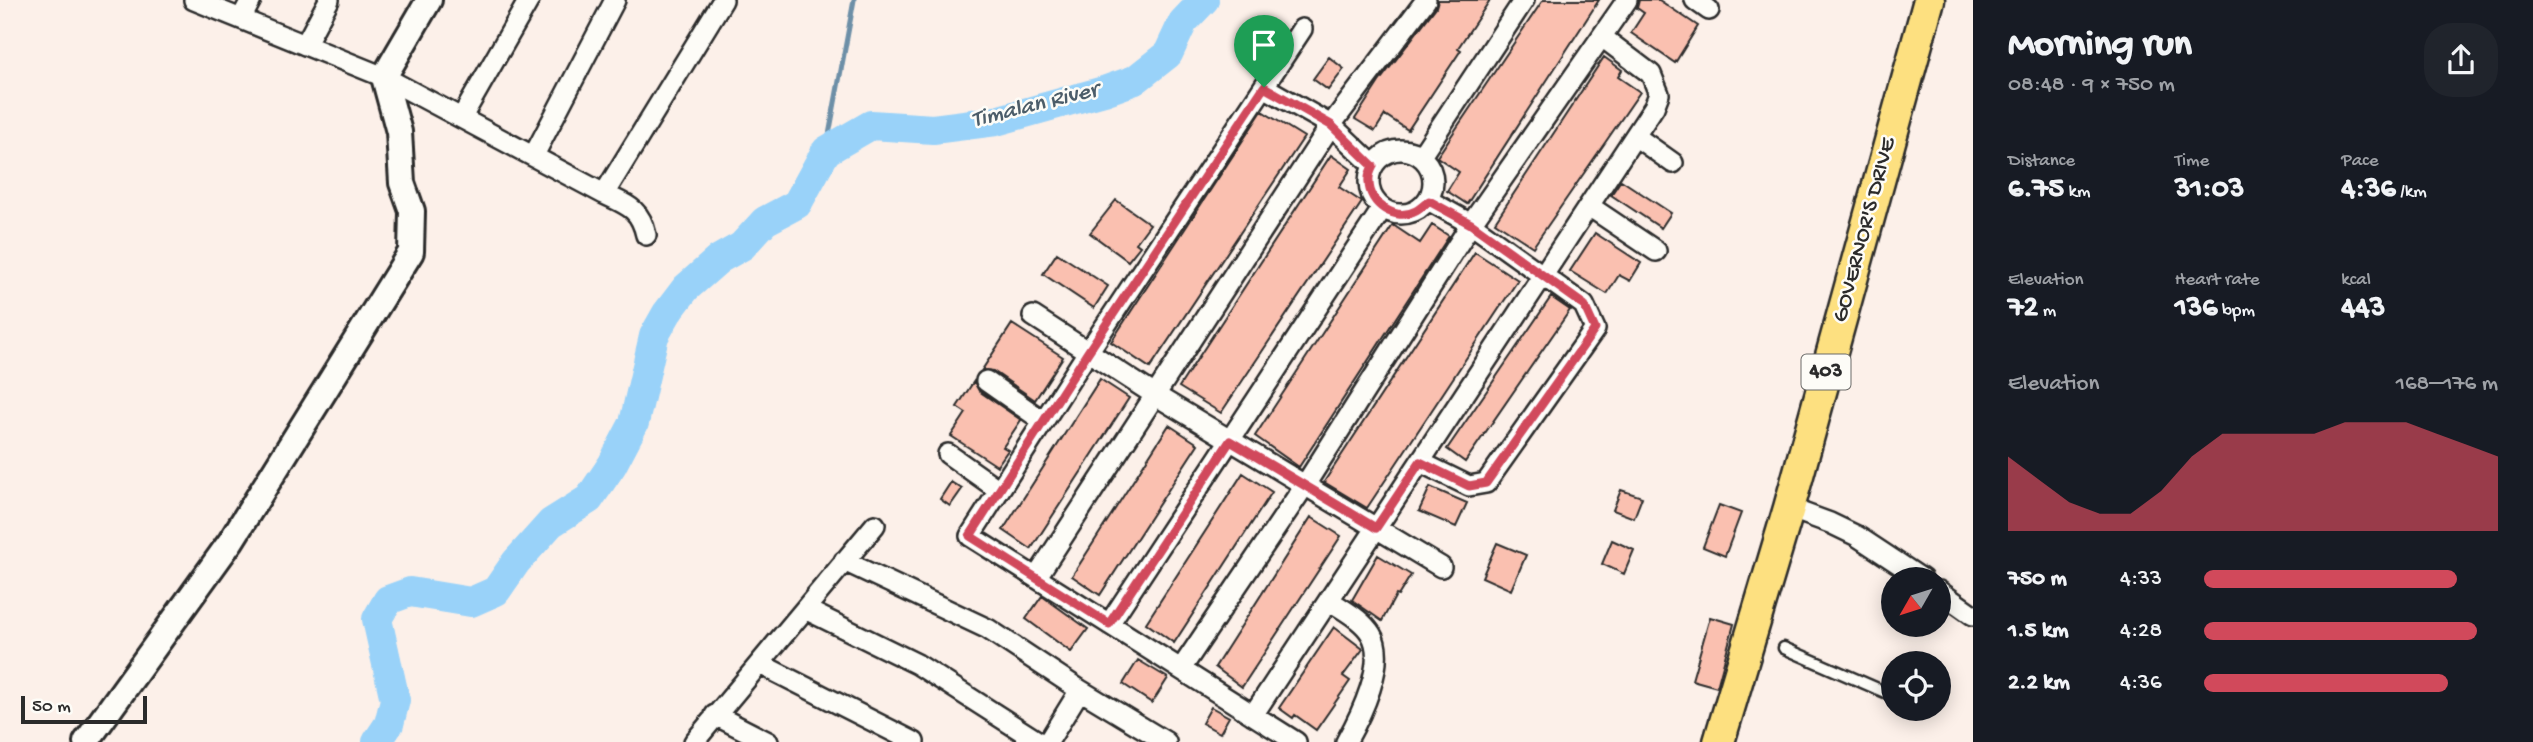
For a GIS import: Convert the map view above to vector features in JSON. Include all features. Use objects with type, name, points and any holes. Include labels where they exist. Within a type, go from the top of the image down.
[{"type":"main road","name":"GOVERNOR'S DRIVE","points":[[1719,742],[1756,639],[1789,508],[1929,0]]},
{"type":"street","points":[[194,0],[384,77],[462,117],[631,207],[640,216],[646,235]]},
{"type":"street","points":[[241,19],[251,0]]},
{"type":"street","points":[[305,45],[328,0]]},
{"type":"street","points":[[86,742],[231,541],[411,252],[412,211],[402,183],[399,132],[384,77],[429,0]]},
{"type":"street","points":[[462,117],[529,0]]},
{"type":"street","points":[[534,155],[615,0]]},
{"type":"street","points":[[604,194],[723,0]]},
{"type":"street","points":[[1036,578],[1331,125],[1426,0]]},
{"type":"street","points":[[1421,156],[1524,0]]},
{"type":"street","points":[[1181,669],[1305,485],[1471,224],[1627,0]]},
{"type":"street","points":[[1296,742],[970,536],[1302,29]]},
{"type":"street","points":[[1253,715],[1654,107],[1659,94],[1651,74],[1602,37]]},
{"type":"street","points":[[1264,87],[1331,125],[1373,166]]},
{"type":"street","points":[[1635,136],[1673,163]]},
{"type":"street","points":[[1404,149],[1421,156],[1431,169],[1434,185],[1429,201],[1415,212],[1399,215],[1382,209],[1372,197],[1368,181],[1373,166],[1386,153],[1404,149]]},
{"type":"street","points":[[1420,462],[1469,486],[1486,483],[1595,329],[1584,305],[1471,224],[1429,201]]},
{"type":"street","points":[[1589,206],[1656,251]]},
{"type":"street","points":[[1109,624],[1382,209]]},
{"type":"street","points":[[1033,316],[1156,396],[1441,567]]},
{"type":"street","points":[[986,381],[1043,422]]},
{"type":"street","points":[[947,454],[999,490]]},
{"type":"street","points":[[1789,508],[1857,536],[1904,567]]},
{"type":"street","points":[[694,742],[875,525]]},
{"type":"street","points":[[844,561],[988,629],[1080,690],[1166,742]]},
{"type":"street","points":[[1951,599],[1973,615]]},
{"type":"street","points":[[1329,600],[1358,620],[1372,635],[1376,651],[1374,676],[1346,742]]},
{"type":"street","points":[[805,609],[917,664],[1039,742]]},
{"type":"street","points":[[760,664],[914,742]]},
{"type":"street","points":[[1048,742],[1080,690]]},
{"type":"street","points":[[715,715],[768,742]]},
{"type":"lane","points":[[1784,648],[1881,690]]},
{"type":"building","points":[[1438,0],[1490,0],[1458,48],[1461,50],[1408,130],[1385,115],[1375,131],[1355,119],[1379,82],[1436,7]]},
{"type":"building","points":[[1543,0],[1599,0],[1467,204],[1447,191],[1459,172],[1437,157]]},
{"type":"building","points":[[1639,0],[1659,0],[1698,26],[1675,63],[1631,33],[1644,13],[1637,8]]},
{"type":"building","points":[[1329,57],[1344,69],[1328,90],[1313,79]]},
{"type":"building","points":[[1604,57],[1622,70],[1618,77],[1640,92],[1533,247],[1495,222]]},
{"type":"building","points":[[1262,111],[1304,137],[1150,368],[1111,342]]},
{"type":"building","points":[[1331,155],[1351,169],[1339,187],[1362,202],[1221,413],[1179,387]]},
{"type":"building","points":[[1621,180],[1671,213],[1661,228],[1611,195]]},
{"type":"building","points":[[1116,200],[1150,224],[1136,243],[1140,246],[1128,261],[1090,233]]},
{"type":"building","points":[[1393,225],[1420,243],[1432,225],[1449,236],[1299,467],[1255,436]]},
{"type":"building","points":[[1595,233],[1641,263],[1630,281],[1619,275],[1607,294],[1570,271]]},
{"type":"building","points":[[1475,252],[1518,280],[1367,508],[1324,482]]},
{"type":"building","points":[[1057,253],[1108,286],[1094,308],[1043,274]]},
{"type":"building","points":[[1551,297],[1570,310],[1465,462],[1447,449]]},
{"type":"building","points":[[1012,324],[1063,357],[1035,400],[993,371],[982,370]]},
{"type":"building","points":[[1100,379],[1129,398],[1031,549],[1003,530]]},
{"type":"building","points":[[974,381],[979,391],[1021,420],[1003,447],[1008,450],[997,466],[951,436],[966,413],[957,407]]},
{"type":"building","points":[[1169,425],[1198,444],[1100,595],[1072,576]]},
{"type":"building","points":[[1243,473],[1272,492],[1174,643],[1146,623]]},
{"type":"building","points":[[951,482],[962,489],[950,506],[940,499]]},
{"type":"building","points":[[1430,487],[1467,503],[1456,527],[1419,511]]},
{"type":"building","points":[[1621,490],[1642,497],[1634,518],[1613,510]]},
{"type":"building","points":[[1719,505],[1741,513],[1725,556],[1703,547]]},
{"type":"building","points":[[1311,517],[1341,536],[1242,687],[1215,667]]},
{"type":"building","points":[[1612,540],[1634,550],[1624,574],[1602,564]]},
{"type":"building","points":[[1497,543],[1526,555],[1511,590],[1482,577]]},
{"type":"building","points":[[1378,555],[1411,575],[1382,621],[1352,600]]},
{"type":"building","points":[[1042,596],[1088,629],[1071,652],[1026,619]]},
{"type":"building","points":[[1710,617],[1734,624],[1717,687],[1692,680]]},
{"type":"building","points":[[1334,627],[1363,649],[1343,676],[1350,681],[1316,730],[1295,715],[1293,718],[1279,708]]},
{"type":"building","points":[[1138,660],[1168,678],[1152,703],[1123,684]]},
{"type":"building","points":[[1211,707],[1229,717],[1220,733],[1202,723]]},
{"type":"waterway","points":[[826,151],[854,0]]},
{"type":"waterway","name":"Timalan River","points":[[377,742],[389,724],[395,700],[377,619],[388,600],[410,592],[471,602],[496,591],[516,562],[551,523],[589,499],[612,465],[634,423],[654,336],[667,313],[686,288],[719,259],[742,246],[765,221],[797,204],[826,151],[871,125],[933,129],[996,121],[1135,80],[1168,54],[1183,22],[1204,0]]},
{"type":"route","points":[[1264,87],[1331,125],[1373,166],[1368,181],[1372,197],[1382,209],[1399,215],[1415,212],[1429,201],[1471,224],[1584,305],[1595,329],[1486,483],[1469,486],[1420,462],[1376,528],[1230,441],[1109,624],[970,536],[1264,87]]}]
